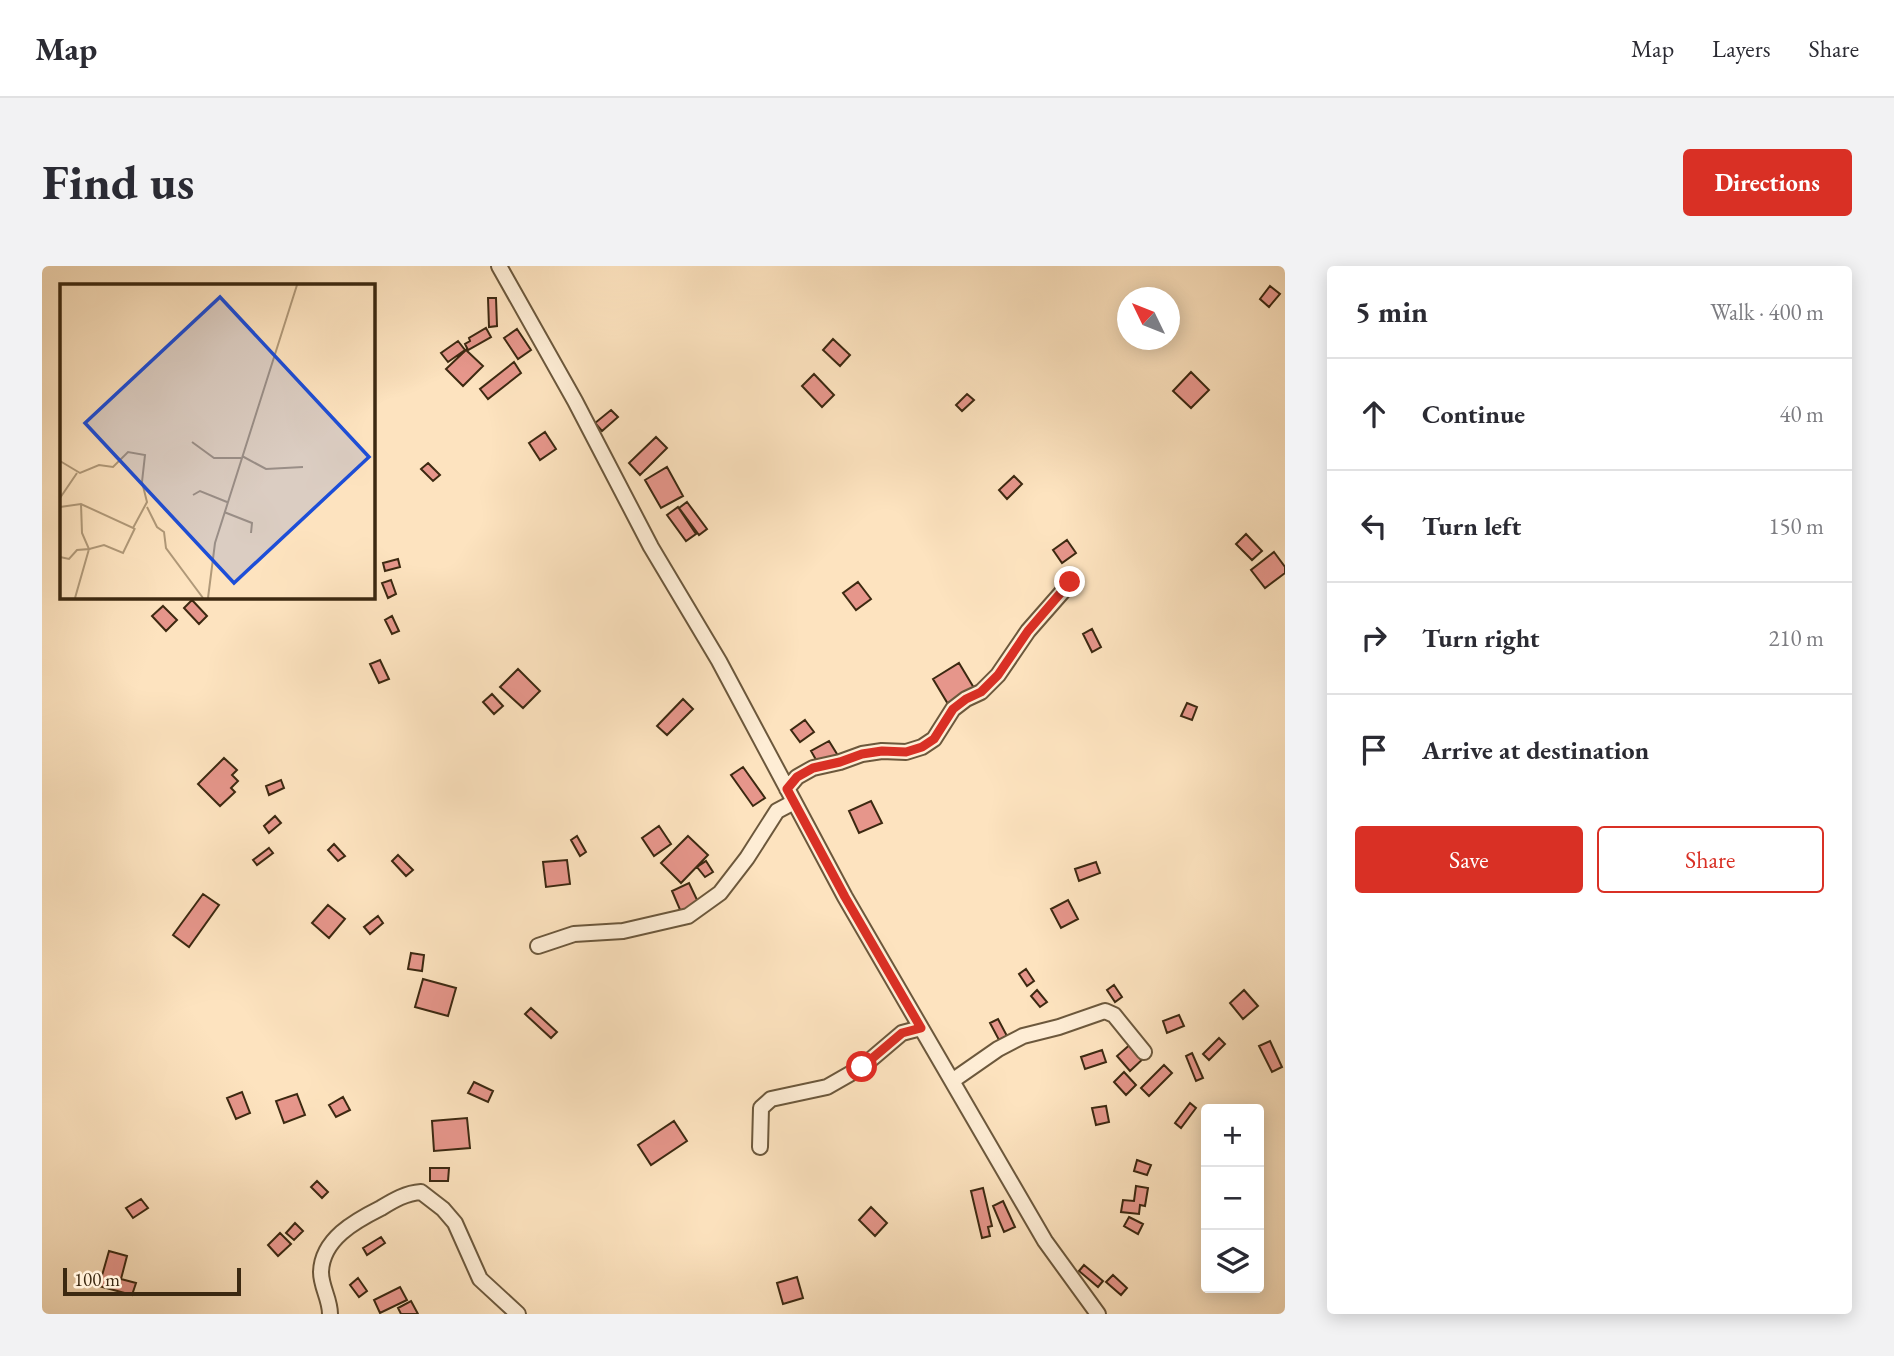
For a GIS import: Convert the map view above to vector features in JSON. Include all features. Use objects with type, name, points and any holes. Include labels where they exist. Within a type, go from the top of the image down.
[{"type":"street","points":[[499,266],[575,401],[651,547],[719,662],[845,897],[1045,1241],[1098,1314]]},
{"type":"street","points":[[538,946],[574,934],[623,931],[688,916],[720,894],[747,858],[776,811],[790,795],[797,777],[813,768],[862,754],[906,752],[922,747],[934,739],[953,709],[981,692],[998,675],[1028,631],[1070,582]]},
{"type":"street","points":[[952,1081],[1023,1035],[1059,1027],[1105,1011],[1115,1016],[1144,1052]]},
{"type":"street","points":[[760,1147],[761,1108],[771,1099],[827,1087],[862,1067],[902,1033],[921,1028]]},
{"type":"street","points":[[330,1314],[321,1270],[329,1247],[349,1225],[409,1192],[421,1192],[443,1209],[455,1223],[480,1279],[518,1314]]},
{"type":"building","points":[[1270,286],[1280,294],[1269,307],[1260,299]]},
{"type":"building","points":[[488,298],[496,298],[497,326],[489,327]]},
{"type":"building","points":[[486,328],[491,337],[468,350],[465,344],[470,341],[469,338]]},
{"type":"building","points":[[517,329],[531,350],[518,359],[504,338]]},
{"type":"building","points":[[833,339],[850,355],[840,366],[823,350]]},
{"type":"building","points":[[458,341],[465,350],[448,362],[441,353]]},
{"type":"building","points":[[466,350],[483,366],[463,386],[446,369]]},
{"type":"building","points":[[514,362],[521,373],[488,399],[480,389]]},
{"type":"building","points":[[1191,372],[1209,390],[1191,408],[1173,391]]},
{"type":"building","points":[[814,374],[834,395],[822,407],[802,386]]},
{"type":"building","points":[[967,394],[974,400],[962,411],[956,405]]},
{"type":"building","points":[[611,410],[618,417],[602,431],[595,423]]},
{"type":"building","points":[[545,432],[556,449],[540,460],[529,443]]},
{"type":"building","points":[[656,437],[667,448],[640,475],[629,463]]},
{"type":"building","points":[[428,463],[440,475],[433,481],[421,469]]},
{"type":"building","points":[[667,467],[683,496],[661,508],[645,480]]},
{"type":"building","points":[[1014,476],[1022,484],[1007,499],[999,490]]},
{"type":"building","points":[[687,502],[707,529],[699,535],[679,508]]},
{"type":"building","points":[[678,507],[696,534],[686,541],[667,515]]},
{"type":"building","points":[[1246,534],[1262,551],[1252,560],[1236,544]]},
{"type":"building","points":[[1067,540],[1076,553],[1062,563],[1053,550]]},
{"type":"building","points":[[1274,552],[1285,567],[1285,573],[1265,588],[1251,570]]},
{"type":"building","points":[[398,559],[400,567],[385,571],[383,563]]},
{"type":"building","points":[[391,580],[396,594],[388,598],[382,583]]},
{"type":"building","points":[[858,582],[871,599],[856,610],[843,593]]},
{"type":"building","points":[[192,600],[207,616],[199,624],[184,608]]},
{"type":"building","points":[[163,606],[177,620],[166,631],[152,616]]},
{"type":"building","points":[[392,616],[399,631],[392,634],[385,620]]},
{"type":"building","points":[[1092,629],[1101,647],[1092,652],[1083,634]]},
{"type":"building","points":[[380,660],[389,679],[379,683],[370,664]]},
{"type":"building","points":[[959,663],[977,693],[951,709],[933,679]]},
{"type":"building","points":[[518,669],[540,691],[523,708],[500,687]]},
{"type":"building","points":[[492,694],[503,706],[494,714],[483,702]]},
{"type":"building","points":[[683,699],[693,709],[667,735],[657,726]]},
{"type":"building","points":[[1187,703],[1197,707],[1192,720],[1181,716]]},
{"type":"building","points":[[805,720],[814,732],[800,742],[791,730]]},
{"type":"building","points":[[829,741],[837,754],[819,765],[811,751]]},
{"type":"building","points":[[224,758],[237,770],[232,775],[238,781],[231,788],[235,792],[220,806],[198,784]]},
{"type":"building","points":[[743,767],[765,798],[753,806],[731,775]]},
{"type":"building","points":[[281,780],[284,788],[269,795],[266,786]]},
{"type":"building","points":[[871,801],[882,823],[859,833],[849,811]]},
{"type":"building","points":[[275,816],[281,823],[269,833],[264,826]]},
{"type":"building","points":[[659,826],[671,844],[654,856],[642,838]]},
{"type":"building","points":[[577,836],[586,852],[580,856],[571,840]]},
{"type":"building","points":[[688,836],[708,855],[681,883],[661,863]]},
{"type":"building","points":[[334,844],[345,856],[338,861],[328,850]]},
{"type":"building","points":[[269,848],[273,853],[257,865],[253,860]]},
{"type":"building","points":[[398,855],[413,870],[406,876],[392,861]]},
{"type":"building","points":[[567,860],[570,884],[546,887],[543,862]]},
{"type":"building","points":[[706,861],[713,872],[705,877],[697,867]]},
{"type":"building","points":[[1096,862],[1100,873],[1079,881],[1075,869]]},
{"type":"building","points":[[689,883],[699,904],[681,912],[672,891]]},
{"type":"building","points":[[203,894],[219,905],[189,947],[173,935]]},
{"type":"building","points":[[1068,900],[1078,919],[1061,928],[1051,909]]},
{"type":"building","points":[[328,905],[345,919],[329,938],[312,923]]},
{"type":"building","points":[[378,916],[383,923],[370,934],[364,927]]},
{"type":"building","points":[[411,953],[424,955],[422,971],[408,969]]},
{"type":"building","points":[[1026,969],[1034,981],[1027,986],[1019,974]]},
{"type":"building","points":[[423,979],[456,988],[448,1016],[415,1007]]},
{"type":"building","points":[[1114,985],[1122,997],[1115,1002],[1107,990]]},
{"type":"building","points":[[1037,990],[1047,1002],[1040,1007],[1031,996]]},
{"type":"building","points":[[1244,990],[1258,1006],[1243,1019],[1230,1003]]},
{"type":"building","points":[[531,1008],[557,1032],[551,1038],[525,1014]]},
{"type":"building","points":[[1179,1015],[1184,1026],[1167,1033],[1163,1021]]},
{"type":"building","points":[[998,1019],[1007,1036],[999,1040],[990,1023]]},
{"type":"building","points":[[1219,1038],[1225,1044],[1209,1060],[1203,1054]]},
{"type":"building","points":[[1270,1041],[1282,1067],[1272,1072],[1259,1046]]},
{"type":"building","points":[[1133,1042],[1145,1057],[1130,1071],[1117,1056]]},
{"type":"building","points":[[1102,1050],[1106,1062],[1085,1069],[1081,1057]]},
{"type":"building","points":[[1192,1053],[1203,1078],[1196,1081],[1186,1056]]},
{"type":"building","points":[[1164,1065],[1172,1073],[1149,1096],[1141,1088]]},
{"type":"building","points":[[1124,1072],[1136,1085],[1126,1095],[1114,1082]]},
{"type":"building","points":[[474,1082],[493,1091],[488,1102],[468,1093]]},
{"type":"building","points":[[242,1092],[250,1113],[236,1119],[227,1098]]},
{"type":"building","points":[[297,1094],[305,1115],[284,1123],[276,1101]]},
{"type":"building","points":[[343,1097],[350,1110],[336,1117],[329,1105]]},
{"type":"building","points":[[1190,1103],[1196,1108],[1181,1128],[1175,1123]]},
{"type":"building","points":[[1106,1106],[1109,1122],[1096,1125],[1092,1108]]},
{"type":"building","points":[[467,1118],[470,1148],[434,1151],[432,1121]]},
{"type":"building","points":[[674,1121],[687,1141],[651,1165],[638,1145]]},
{"type":"building","points":[[1137,1160],[1151,1165],[1147,1175],[1134,1171]]},
{"type":"building","points":[[430,1168],[449,1168],[448,1181],[430,1181]]},
{"type":"building","points":[[317,1181],[328,1192],[322,1198],[311,1187]]},
{"type":"building","points":[[1136,1186],[1148,1188],[1145,1206],[1140,1205],[1139,1214],[1121,1212],[1123,1200],[1134,1201]]},
{"type":"building","points":[[983,1188],[992,1226],[988,1227],[990,1236],[982,1238],[971,1191]]},
{"type":"building","points":[[141,1199],[148,1208],[133,1218],[126,1208]]},
{"type":"building","points":[[1003,1201],[1015,1227],[1004,1232],[993,1206]]},
{"type":"building","points":[[871,1207],[887,1223],[875,1236],[859,1220]]},
{"type":"building","points":[[1129,1217],[1143,1224],[1138,1234],[1124,1226]]},
{"type":"building","points":[[295,1223],[303,1231],[294,1240],[286,1233]]},
{"type":"building","points":[[280,1233],[291,1244],[278,1256],[268,1245]]},
{"type":"building","points":[[381,1237],[385,1243],[367,1255],[363,1248]]},
{"type":"building","points":[[109,1251],[127,1256],[121,1279],[136,1283],[132,1295],[99,1286]]},
{"type":"building","points":[[1084,1265],[1103,1281],[1098,1287],[1079,1271]]},
{"type":"building","points":[[1113,1275],[1127,1288],[1121,1295],[1106,1282]]},
{"type":"building","points":[[797,1277],[803,1298],[783,1304],[777,1283]]},
{"type":"building","points":[[358,1278],[367,1291],[359,1297],[350,1285]]},
{"type":"building","points":[[400,1287],[407,1300],[380,1313],[374,1300]]},
{"type":"building","points":[[411,1301],[418,1314],[401,1314],[398,1308]]},
{"type":"route","points":[[862,1067],[902,1033],[921,1028],[845,897],[787,789],[797,777],[813,768],[862,754],[906,752],[922,747],[934,739],[953,709],[981,692],[998,675],[1028,631],[1070,582]]}]
